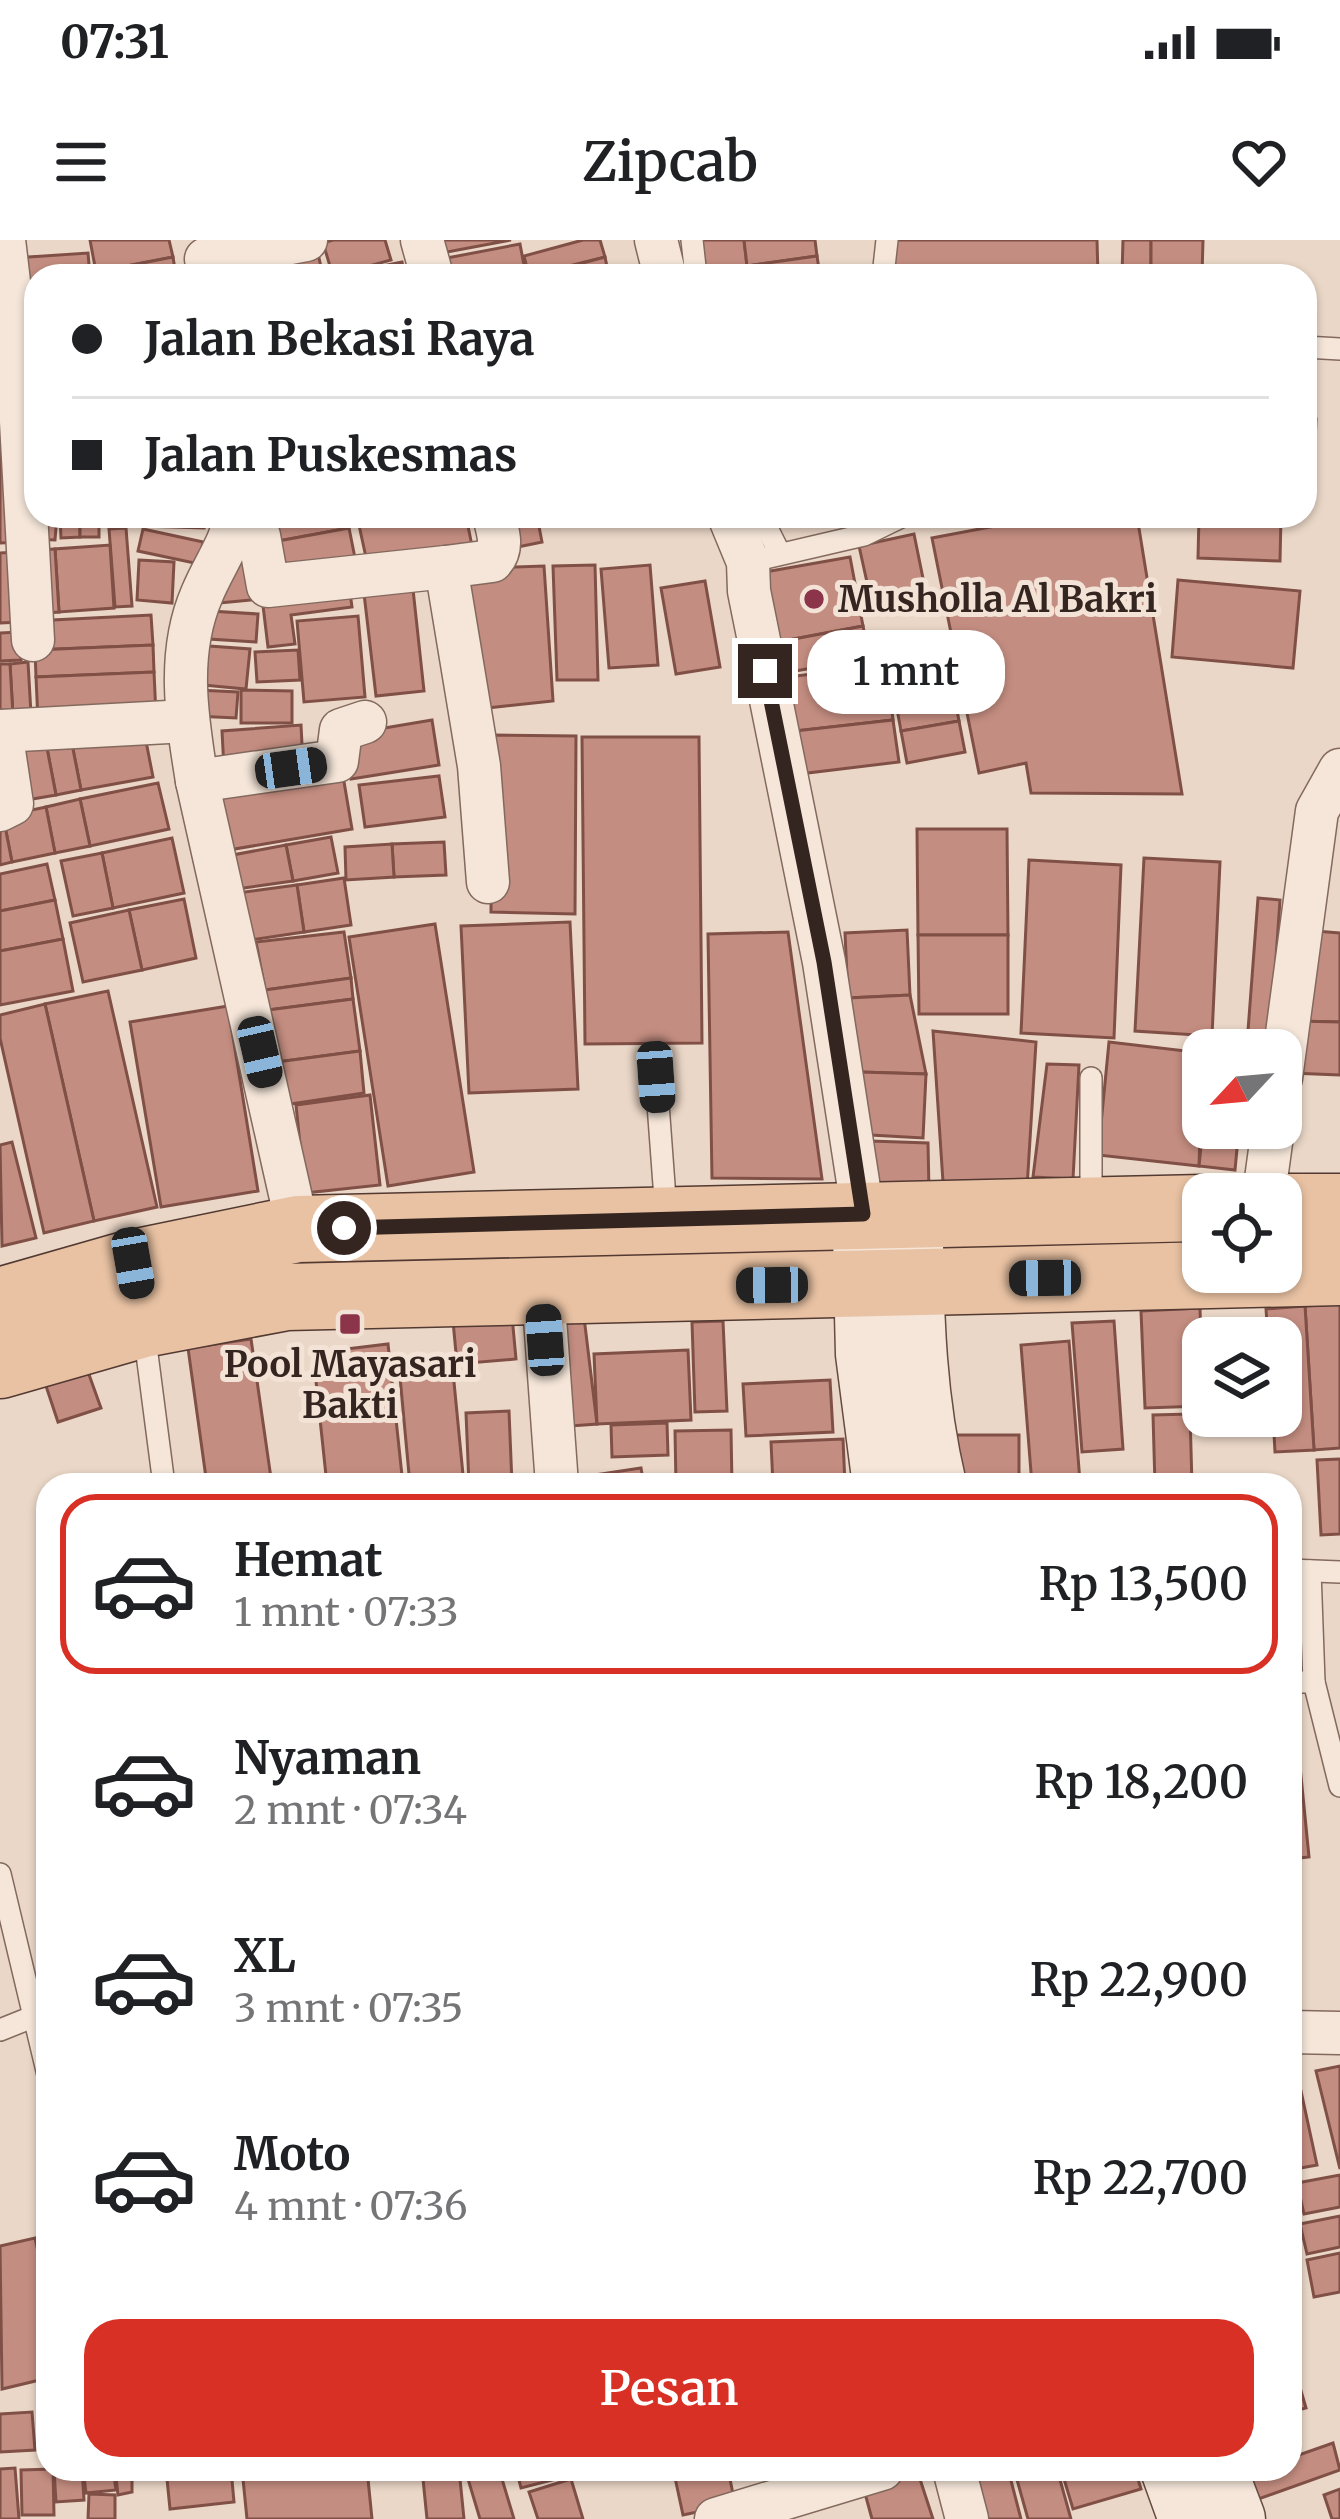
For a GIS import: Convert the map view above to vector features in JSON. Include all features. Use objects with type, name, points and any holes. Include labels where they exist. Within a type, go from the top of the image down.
[{"type":"main road","points":[[1302,1207],[1340,1207]]},
{"type":"main road","points":[[0,1365],[138,1293],[298,1229],[1182,1209]]},
{"type":"main road","points":[[0,1301],[138,1293],[286,1297],[1340,1272]]},
{"type":"street","points":[[205,258],[306,240]]},
{"type":"street","points":[[8,250],[24,476]]},
{"type":"street","points":[[27,528],[33,640]]},
{"type":"street","points":[[233,528],[200,596],[185,659],[188,721],[197,781],[298,1229]]},
{"type":"street","points":[[240,528],[257,534],[268,586],[492,561],[499,554],[497,528]]},
{"type":"street","points":[[739,528],[764,557],[748,592],[824,962],[888,1214],[888,1281],[866,1354],[881,1473]]},
{"type":"street","points":[[446,567],[478,766],[488,882]]},
{"type":"street","points":[[0,810],[12,804],[1,731],[188,721]]},
{"type":"street","points":[[197,781],[338,761],[341,730],[365,722]]},
{"type":"street","points":[[1288,1029],[1317,811],[1340,770]]},
{"type":"street","points":[[888,1281],[915,1356],[933,1473]]},
{"type":"street","points":[[542,1291],[556,1473]]},
{"type":"street","points":[[1302,2032],[1340,2033]]},
{"type":"street","points":[[716,2519],[842,2481]]},
{"type":"street","points":[[958,2481],[967,2519]]},
{"type":"street","points":[[1176,2481],[1190,2519]]},
{"type":"street","points":[[1221,2481],[1235,2519]]},
{"type":"lane","points":[[762,528],[764,557],[878,528]]},
{"type":"lane","points":[[656,1077],[667,1218]]},
{"type":"lane","points":[[1090,1078],[1091,1211]]},
{"type":"lane","points":[[138,1293],[162,1473]]},
{"type":"lane","points":[[1302,1570],[1340,1571]]},
{"type":"lane","points":[[1302,1586],[1314,1682],[1340,1786]]},
{"type":"lane","points":[[1302,1682],[1314,1682]]},
{"type":"lane","points":[[0,1874],[36,2021]]},
{"type":"lane","points":[[0,2030],[35,2016]]},
{"type":"building","points":[[90,240],[169,240],[173,257],[137,264],[94,264]]},
{"type":"building","points":[[315,240],[320,264],[227,264],[226,259]]},
{"type":"building","points":[[385,240],[391,260],[329,264],[323,243]]},
{"type":"building","points":[[428,240],[511,240],[431,255]]},
{"type":"building","points":[[600,240],[605,257],[577,264],[526,264],[524,256]]},
{"type":"building","points":[[695,240],[744,240],[747,264],[700,264]]},
{"type":"building","points":[[744,240],[815,240],[817,256],[747,264]]},
{"type":"building","points":[[894,240],[1097,240],[1098,264],[894,264]]},
{"type":"building","points":[[1123,240],[1151,240],[1151,264],[1122,264]]},
{"type":"building","points":[[1151,240],[1203,240],[1202,264],[1151,264]]},
{"type":"building","points":[[520,244],[524,264],[448,264],[447,258]]},
{"type":"building","points":[[88,253],[89,264],[24,264],[24,304],[19,304],[14,258]]},
{"type":"building","points":[[817,256],[818,264],[761,264]]},
{"type":"building","points":[[173,257],[174,264],[137,264]]},
{"type":"building","points":[[605,257],[606,264],[579,264]]},
{"type":"building","points":[[0,442],[17,442],[19,542],[0,543]]},
{"type":"building","points":[[32,528],[56,528],[55,540],[29,539]]},
{"type":"building","points":[[61,528],[80,528],[80,537],[61,538]]},
{"type":"building","points":[[80,528],[99,528],[99,537],[80,537]]},
{"type":"building","points":[[126,528],[132,606],[115,607],[109,529]]},
{"type":"building","points":[[259,528],[349,528],[262,544]]},
{"type":"building","points":[[349,528],[357,568],[270,584],[262,544]]},
{"type":"building","points":[[360,528],[468,528],[473,551],[369,571]]},
{"type":"building","points":[[498,528],[539,528],[542,542],[503,550]]},
{"type":"building","points":[[985,528],[1139,528],[1182,794],[1031,793],[1026,763],[979,773],[932,538]]},
{"type":"building","points":[[1199,528],[1281,528],[1280,561],[1198,558]]},
{"type":"building","points":[[143,529],[203,542],[199,564],[138,551]]},
{"type":"building","points":[[914,534],[928,603],[874,614],[859,546]]},
{"type":"building","points":[[238,544],[260,599],[219,603]]},
{"type":"building","points":[[110,545],[114,608],[59,612],[55,549]]},
{"type":"building","points":[[55,549],[59,612],[33,614],[28,550]]},
{"type":"building","points":[[15,552],[20,622],[0,623],[0,553]]},
{"type":"building","name":"Musholla Al Bakri","points":[[850,557],[863,626],[778,642],[765,572]]},
{"type":"building","points":[[139,560],[174,562],[172,603],[137,600]]},
{"type":"building","points":[[595,565],[598,680],[557,680],[553,566]]},
{"type":"building","points":[[650,565],[658,665],[609,668],[601,569]]},
{"type":"building","points":[[544,566],[553,701],[478,709],[458,569]]},
{"type":"building","points":[[348,578],[352,607],[291,615],[295,644],[268,647],[261,589]]},
{"type":"building","points":[[412,580],[424,691],[376,696],[363,585]]},
{"type":"building","points":[[1178,580],[1300,591],[1293,668],[1172,657]]},
{"type":"building","points":[[705,581],[720,667],[676,674],[661,588]]},
{"type":"building","points":[[210,611],[258,614],[256,642],[209,639]]},
{"type":"building","points":[[151,615],[153,645],[35,650],[33,621]]},
{"type":"building","points":[[358,616],[365,697],[304,702],[297,621]]},
{"type":"building","points":[[863,626],[869,658],[784,673],[778,642]]},
{"type":"building","points":[[19,632],[21,660],[0,661],[0,633]]},
{"type":"building","points":[[153,645],[154,672],[36,677],[35,650]]},
{"type":"building","points":[[195,645],[250,649],[246,689],[192,684]]},
{"type":"building","points":[[298,650],[300,680],[257,682],[255,652]]},
{"type":"building","points":[[947,655],[953,688],[895,698],[890,666]]},
{"type":"building","points":[[28,662],[31,714],[13,716],[10,664]]},
{"type":"building","points":[[0,664],[10,664],[13,716],[0,716]]},
{"type":"building","points":[[887,665],[893,720],[786,732],[779,678]]},
{"type":"building","points":[[154,672],[156,715],[38,721],[36,677]]},
{"type":"building","points":[[953,688],[959,721],[901,731],[895,698]]},
{"type":"building","points":[[197,690],[238,692],[236,718],[195,716]]},
{"type":"building","points":[[241,690],[292,691],[292,723],[241,723]]},
{"type":"building","points":[[432,720],[439,765],[351,779],[343,735]]},
{"type":"building","points":[[893,720],[899,762],[791,775],[786,732]]},
{"type":"building","points":[[959,721],[965,752],[907,763],[901,731]]},
{"type":"building","points":[[301,725],[303,764],[224,769],[222,731]]},
{"type":"building","points":[[143,726],[153,777],[81,790],[71,739]]},
{"type":"building","points":[[492,735],[576,736],[575,914],[491,912]]},
{"type":"building","points":[[582,737],[699,737],[702,1043],[585,1044]]},
{"type":"building","points":[[71,739],[81,790],[56,795],[46,743]]},
{"type":"building","points":[[46,743],[56,795],[15,802],[6,751]]},
{"type":"building","points":[[341,764],[352,829],[217,852],[205,788]]},
{"type":"building","points":[[439,776],[445,817],[365,827],[359,785]]},
{"type":"building","points":[[158,783],[169,829],[90,846],[80,799]]},
{"type":"building","points":[[80,799],[90,846],[55,853],[46,807]]},
{"type":"building","points":[[46,807],[55,853],[12,862],[3,816]]},
{"type":"building","points":[[0,817],[12,862],[0,865]]},
{"type":"building","points":[[917,829],[1007,829],[1008,935],[918,935]]},
{"type":"building","points":[[331,837],[338,873],[293,881],[286,845]]},
{"type":"building","points":[[172,838],[184,893],[113,908],[102,853]]},
{"type":"building","points":[[444,842],[446,875],[394,877],[392,844]]},
{"type":"building","points":[[392,844],[394,877],[346,880],[345,847]]},
{"type":"building","points":[[286,845],[293,881],[230,890],[222,857]]},
{"type":"building","points":[[102,853],[113,908],[73,916],[61,861]]},
{"type":"building","points":[[1144,858],[1220,862],[1212,1029],[1182,1029],[1182,1034],[1135,1031]]},
{"type":"building","points":[[1029,860],[1121,865],[1114,1038],[1021,1033]]},
{"type":"building","points":[[47,864],[55,900],[0,911],[0,874]]},
{"type":"building","points":[[344,878],[351,925],[304,932],[297,885]]},
{"type":"building","points":[[297,885],[304,932],[237,942],[230,894]]},
{"type":"building","points":[[1258,898],[1280,900],[1271,1029],[1248,1029]]},
{"type":"building","points":[[184,899],[196,958],[142,970],[129,910]]},
{"type":"building","points":[[55,900],[63,939],[0,951],[0,911]]},
{"type":"building","points":[[129,910],[142,970],[83,982],[70,923]]},
{"type":"building","points":[[570,922],[578,1089],[469,1093],[461,926]]},
{"type":"building","points":[[435,924],[474,1172],[388,1186],[349,937]]},
{"type":"building","points":[[907,930],[910,995],[848,998],[845,933]]},
{"type":"building","points":[[1303,930],[1340,933],[1340,1022],[1294,1021]]},
{"type":"building","points":[[344,932],[351,978],[265,990],[256,942]]},
{"type":"building","points":[[788,932],[822,1179],[712,1178],[708,934]]},
{"type":"building","points":[[918,935],[1008,935],[1008,1014],[919,1014]]},
{"type":"building","points":[[63,939],[73,991],[0,1005],[0,951]]},
{"type":"building","points":[[351,978],[353,999],[268,1010],[265,990]]},
{"type":"building","points":[[108,991],[157,1207],[94,1221],[45,1004]]},
{"type":"building","points":[[910,995],[926,1074],[860,1072],[848,998]]},
{"type":"building","points":[[353,999],[360,1051],[277,1062],[268,1010]]},
{"type":"building","points":[[45,1004],[94,1221],[44,1233],[0,1038],[0,1015]]},
{"type":"building","points":[[228,1006],[258,1191],[161,1207],[130,1022]]},
{"type":"building","points":[[1294,1021],[1340,1022],[1340,1075],[1302,1073],[1302,1029],[1294,1029]]},
{"type":"building","points":[[933,1031],[1036,1042],[1027,1188],[943,1182]]},
{"type":"building","points":[[1109,1042],[1182,1051],[1182,1149],[1200,1149],[1199,1166],[1098,1155]]},
{"type":"building","points":[[360,1051],[364,1093],[284,1105],[277,1062]]},
{"type":"building","points":[[1047,1064],[1079,1065],[1073,1179],[1033,1177]]},
{"type":"building","points":[[860,1072],[926,1074],[923,1138],[871,1135]]},
{"type":"building","points":[[370,1095],[380,1185],[305,1193],[296,1105]]},
{"type":"building","points":[[870,1141],[928,1143],[929,1192],[875,1191]]},
{"type":"building","points":[[12,1142],[36,1238],[2,1246],[0,1145]]},
{"type":"building","points":[[1201,1149],[1237,1149],[1235,1170],[1199,1166]]},
{"type":"building","points":[[1340,1304],[1340,1448],[1314,1450],[1305,1306]]},
{"type":"building","points":[[1305,1306],[1314,1450],[1275,1452],[1274,1437],[1302,1437],[1302,1317],[1267,1317],[1266,1309]]},
{"type":"building","points":[[1200,1308],[1200,1317],[1182,1317],[1182,1407],[1145,1408],[1141,1311]]},
{"type":"building","points":[[583,1309],[597,1424],[571,1426],[553,1318]]},
{"type":"building","points":[[512,1316],[516,1359],[457,1364],[453,1321]]},
{"type":"building","points":[[723,1321],[727,1411],[695,1412],[692,1322]]},
{"type":"building","points":[[1114,1321],[1123,1449],[1082,1452],[1072,1323]]},
{"type":"building","points":[[251,1339],[270,1473],[205,1473],[188,1348]]},
{"type":"building","points":[[1069,1341],[1079,1473],[1031,1473],[1021,1345]]},
{"type":"building","points":[[388,1344],[402,1473],[326,1473],[313,1353]]},
{"type":"building","points":[[688,1350],[691,1420],[597,1424],[594,1354]]},
{"type":"building","points":[[87,1369],[101,1408],[58,1422],[45,1383]]},
{"type":"building","points":[[453,1372],[463,1473],[409,1473],[400,1377]]},
{"type":"building","points":[[830,1380],[833,1432],[746,1436],[743,1384]]},
{"type":"building","points":[[509,1411],[512,1473],[468,1473],[466,1413]]},
{"type":"building","points":[[1182,1414],[1182,1437],[1191,1437],[1192,1473],[1155,1473],[1153,1415]]},
{"type":"building","points":[[667,1423],[668,1455],[612,1457],[611,1425]]},
{"type":"building","points":[[731,1430],[732,1473],[676,1473],[675,1431]]},
{"type":"building","points":[[944,1435],[1019,1435],[1019,1473],[945,1473]]},
{"type":"building","points":[[843,1439],[844,1473],[772,1473],[771,1442]]},
{"type":"building","points":[[1340,1459],[1340,1534],[1321,1535],[1317,1460]]},
{"type":"building","points":[[1302,1786],[1309,1857],[1302,1858]]},
{"type":"building","points":[[1340,2066],[1340,2169],[1316,2071]]},
{"type":"building","points":[[1302,2096],[1317,2165],[1302,2168]]},
{"type":"building","points":[[1340,2175],[1340,2207],[1304,2214],[1302,2182]]},
{"type":"building","points":[[1340,2216],[1340,2247],[1307,2254],[1302,2224]]},
{"type":"building","points":[[35,2238],[36,2243],[36,2381],[2,2389],[0,2246]]},
{"type":"building","points":[[1340,2253],[1340,2292],[1314,2297],[1307,2260]]},
{"type":"building","points":[[32,2412],[35,2450],[0,2452],[0,2414]]},
{"type":"building","points":[[1333,2443],[1340,2470],[1247,2503],[1239,2481],[1302,2481],[1302,2454]]},
{"type":"building","points":[[15,2468],[19,2519],[0,2519],[0,2469]]},
{"type":"building","points":[[21,2470],[36,2470],[36,2481],[53,2481],[54,2515],[22,2515]]},
{"type":"building","points":[[55,2481],[83,2481],[84,2500],[56,2502]]},
{"type":"building","points":[[84,2481],[115,2481],[116,2490],[86,2493]]},
{"type":"building","points":[[116,2481],[132,2481],[132,2492],[118,2495]]},
{"type":"building","points":[[167,2481],[232,2481],[234,2502],[170,2509]]},
{"type":"building","points":[[243,2481],[368,2481],[372,2519],[247,2519]]},
{"type":"building","points":[[423,2481],[460,2481],[464,2519],[427,2519]]},
{"type":"building","points":[[469,2481],[503,2481],[514,2519],[480,2519]]},
{"type":"building","points":[[519,2481],[548,2481],[521,2488]]},
{"type":"building","points":[[572,2481],[583,2519],[538,2519],[529,2492]]},
{"type":"building","points":[[676,2481],[730,2481],[735,2504],[683,2515]]},
{"type":"building","points":[[921,2481],[933,2519],[872,2519],[863,2486]]},
{"type":"building","points":[[972,2481],[1011,2481],[1021,2519],[982,2519]]},
{"type":"building","points":[[1017,2481],[1060,2481],[1071,2519],[1028,2519]]},
{"type":"building","points":[[1065,2481],[1139,2481],[1141,2489],[1073,2509]]},
{"type":"building","points":[[1340,2489],[1340,2519],[1332,2519],[1324,2495]]},
{"type":"building","points":[[89,2494],[115,2495],[115,2519],[88,2519]]},
{"type":"place","name":"Musholla Al Bakri","points":[[814,599]]},
{"type":"place","name":"Pool Mayasari Bakti","points":[[350,1324]]},
{"type":"route","points":[[344,1228],[863,1214],[824,962],[765,671]]}]
